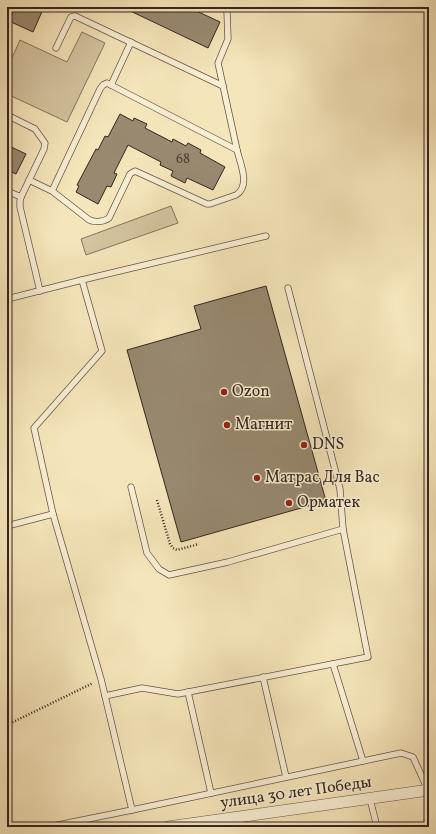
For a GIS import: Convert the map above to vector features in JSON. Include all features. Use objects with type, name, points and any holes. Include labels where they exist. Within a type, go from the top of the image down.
[{"type":"street","name":"улица 30 лет Победы","points":[[168,827],[428,790]]},
{"type":"lane","points":[[29,180],[52,191],[93,222],[106,220],[109,218],[130,174],[135,171],[203,203],[210,204],[236,195],[240,192],[244,181],[218,64],[227,43],[229,34],[226,11],[222,7]]},
{"type":"lane","points":[[56,48],[69,21],[75,16],[223,86]]},
{"type":"lane","points":[[111,85],[131,42]]},
{"type":"lane","points":[[52,191],[100,89],[107,83],[238,150]]},
{"type":"lane","points":[[7,115],[35,129],[45,143],[44,149],[21,197],[20,207],[40,290]]},
{"type":"lane","points":[[7,191],[21,197]]},
{"type":"lane","points":[[7,299],[266,236]]},
{"type":"lane","points":[[82,280],[102,350],[34,428],[54,514],[105,696],[132,810]]},
{"type":"lane","points":[[105,696],[142,688],[178,694],[368,657],[343,530],[340,489],[288,288]]},
{"type":"lane","points":[[131,487],[147,553],[159,569],[169,575],[228,562],[343,530]]},
{"type":"lane","points":[[7,526],[54,514]]},
{"type":"lane","points":[[333,664],[363,761]]},
{"type":"lane","points":[[263,677],[286,778]]},
{"type":"lane","points":[[188,692],[211,793]]},
{"type":"lane","points":[[48,827],[401,753],[413,757],[428,790]]},
{"type":"lane","points":[[370,799],[377,827]]},
{"type":"path","points":[[157,500],[170,544],[173,548],[177,550],[199,544]]},
{"type":"path","points":[[7,725],[100,679]]},
{"type":"shaded area","points":[[82,32],[105,43],[67,122],[7,94],[7,69],[20,40],[67,62]]},
{"type":"shaded area","points":[[171,206],[178,223],[86,255],[81,239]]},
{"type":"building","points":[[15,7],[44,7],[33,32],[9,21]]},
{"type":"building","points":[[122,7],[188,7],[220,22],[208,48]]},
{"type":"building","points":[[120,114],[133,121],[134,118],[147,124],[145,128],[172,142],[173,139],[186,146],[188,143],[201,150],[200,153],[225,167],[213,190],[187,178],[185,183],[171,176],[173,171],[160,165],[161,162],[128,145],[114,173],[117,174],[111,187],[107,186],[98,204],[76,192],[79,186],[77,185],[96,149],[98,150],[105,136],[108,137]]},
{"type":"building","points":[[7,145],[26,154],[16,174],[7,170]]},
{"type":"building","name":"Магнит","points":[[266,286],[326,501],[181,542],[127,350],[201,329],[194,306]]},
{"type":"place","name":"Ozon","points":[[224,392]]},
{"type":"place","name":"Магнит","points":[[227,425]]},
{"type":"place","name":"DNS","points":[[304,445]]},
{"type":"place","name":"Матрас Для Вас","points":[[257,478]]},
{"type":"place","name":"Орматек","points":[[289,503]]}]
